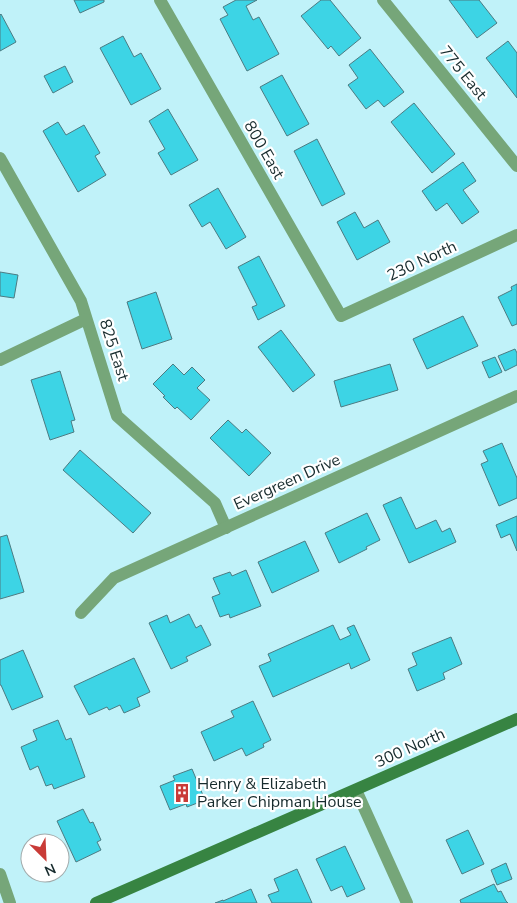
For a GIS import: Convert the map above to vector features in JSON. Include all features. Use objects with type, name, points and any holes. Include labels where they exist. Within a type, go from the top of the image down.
[{"type":"street","name":"800 East","points":[[160,0],[341,316]]},
{"type":"street","name":"775 East","points":[[383,0],[517,166]]},
{"type":"street","name":"825 East","points":[[0,158],[81,301],[117,416],[215,503],[226,528]]},
{"type":"street","name":"230 North","points":[[341,316],[517,235]]},
{"type":"street","points":[[0,360],[86,318]]},
{"type":"street","name":"Evergreen Drive","points":[[81,613],[114,578],[517,396]]},
{"type":"street","name":"300 North","points":[[104,901],[517,719]]},
{"type":"street","points":[[356,790],[407,903]]},
{"type":"street","points":[[0,874],[10,903]]},
{"type":"building","points":[[74,0],[104,0],[104,2],[80,13]]},
{"type":"building","points":[[236,0],[257,0],[246,6],[253,20],[259,17],[279,54],[247,71],[220,19],[228,15],[223,7]]},
{"type":"building","points":[[321,0],[330,0],[361,38],[339,56],[331,46],[328,49],[301,16]]},
{"type":"building","points":[[449,0],[479,0],[497,23],[477,38]]},
{"type":"building","points":[[0,15],[16,42],[0,51]]},
{"type":"building","points":[[123,36],[134,57],[141,53],[161,89],[131,105],[100,48]]},
{"type":"building","points":[[508,41],[517,53],[517,98],[486,58]]},
{"type":"building","points":[[370,49],[404,92],[384,107],[378,100],[366,109],[348,85],[358,78],[349,65]]},
{"type":"building","points":[[65,66],[73,82],[53,93],[44,76]]},
{"type":"building","points":[[282,75],[309,124],[287,136],[260,87]]},
{"type":"building","points":[[414,103],[455,154],[432,173],[391,122]]},
{"type":"building","points":[[168,109],[198,160],[171,175],[158,153],[165,149],[149,121]]},
{"type":"building","points":[[58,122],[66,135],[84,125],[100,153],[95,156],[106,175],[78,192],[43,131]]},
{"type":"building","points":[[317,139],[345,194],[322,206],[294,151]]},
{"type":"building","points":[[463,162],[476,181],[463,190],[479,212],[462,224],[447,203],[436,211],[422,191]]},
{"type":"building","points":[[218,188],[246,237],[226,249],[210,222],[202,227],[189,205]]},
{"type":"building","points":[[355,212],[364,228],[378,220],[390,242],[357,260],[337,222]]},
{"type":"building","points":[[259,256],[285,306],[258,320],[252,307],[257,305],[238,267]]},
{"type":"building","points":[[0,272],[18,275],[14,298],[0,296]]},
{"type":"building","points":[[517,284],[517,324],[512,326],[498,297],[512,290],[511,287]]},
{"type":"building","points":[[156,292],[172,339],[142,349],[127,302]]},
{"type":"building","points":[[463,316],[478,346],[427,369],[413,339]]},
{"type":"building","points":[[281,330],[315,375],[293,392],[258,347]]},
{"type":"building","points":[[515,349],[517,365],[505,371],[498,356]]},
{"type":"building","points":[[495,357],[502,372],[489,378],[482,362]]},
{"type":"building","points":[[173,364],[184,375],[192,367],[205,380],[197,388],[210,400],[191,420],[177,407],[175,409],[153,384]]},
{"type":"building","points":[[390,364],[398,390],[341,407],[334,381]]},
{"type":"building","points":[[60,371],[75,420],[71,421],[74,432],[50,440],[31,380]]},
{"type":"building","points":[[228,420],[242,433],[246,429],[271,453],[249,476],[210,438]]},
{"type":"building","points":[[502,443],[517,478],[517,498],[499,506],[481,464],[488,461],[483,451]]},
{"type":"building","points":[[80,450],[151,513],[133,533],[63,470]]},
{"type":"building","points":[[401,497],[416,529],[436,520],[442,532],[450,528],[456,542],[409,563],[383,505]]},
{"type":"building","points":[[367,513],[380,540],[339,563],[325,533]]},
{"type":"building","points":[[517,516],[517,551],[510,534],[501,538],[496,525]]},
{"type":"building","points":[[7,535],[24,592],[0,599],[0,537]]},
{"type":"building","points":[[305,541],[319,571],[272,593],[258,562]]},
{"type":"building","points":[[246,570],[261,606],[230,618],[229,614],[220,617],[212,597],[220,594],[213,578],[230,572],[232,576]]},
{"type":"building","points":[[189,614],[196,628],[201,625],[211,645],[186,657],[188,661],[171,669],[149,623],[167,615],[170,623]]},
{"type":"building","points":[[333,625],[340,640],[351,635],[347,628],[354,625],[370,660],[351,669],[349,663],[273,697],[259,666],[271,661],[268,654]]},
{"type":"building","points":[[451,637],[462,664],[443,673],[445,679],[417,691],[408,669],[417,665],[412,653]]},
{"type":"building","points":[[23,650],[43,697],[12,710],[0,685],[0,660]]},
{"type":"building","points":[[134,658],[150,692],[137,698],[140,706],[124,713],[120,705],[109,710],[107,707],[89,715],[74,686]]},
{"type":"building","points":[[253,701],[271,740],[263,744],[264,747],[246,756],[242,748],[214,761],[201,732],[234,717],[231,711]]},
{"type":"building","points":[[58,720],[66,740],[71,738],[85,777],[54,789],[52,784],[46,786],[38,766],[30,770],[21,747],[37,740],[33,730]]},
{"type":"building","name":"Henry & Elizabeth Parker Chipman House","points":[[192,769],[205,800],[187,807],[186,804],[170,810],[160,786],[175,780],[173,776]]},
{"type":"building","points":[[83,809],[90,823],[93,822],[101,840],[97,842],[101,850],[76,862],[70,849],[70,833],[63,833],[57,821]]},
{"type":"building","points":[[468,830],[484,864],[462,874],[446,840]]},
{"type":"building","points":[[345,846],[365,889],[347,897],[342,886],[331,891],[316,859]]},
{"type":"building","points":[[506,863],[512,879],[497,885],[491,870]]},
{"type":"building","points":[[297,869],[312,903],[272,903],[268,895],[279,891],[274,879]]},
{"type":"building","points":[[494,884],[498,892],[501,891],[508,903],[461,903],[460,900]]},
{"type":"building","points":[[251,889],[257,903],[215,903],[223,901]]},
{"type":"place","name":"Henry & Elizabeth Parker Chipman House","points":[[182,793]]}]
